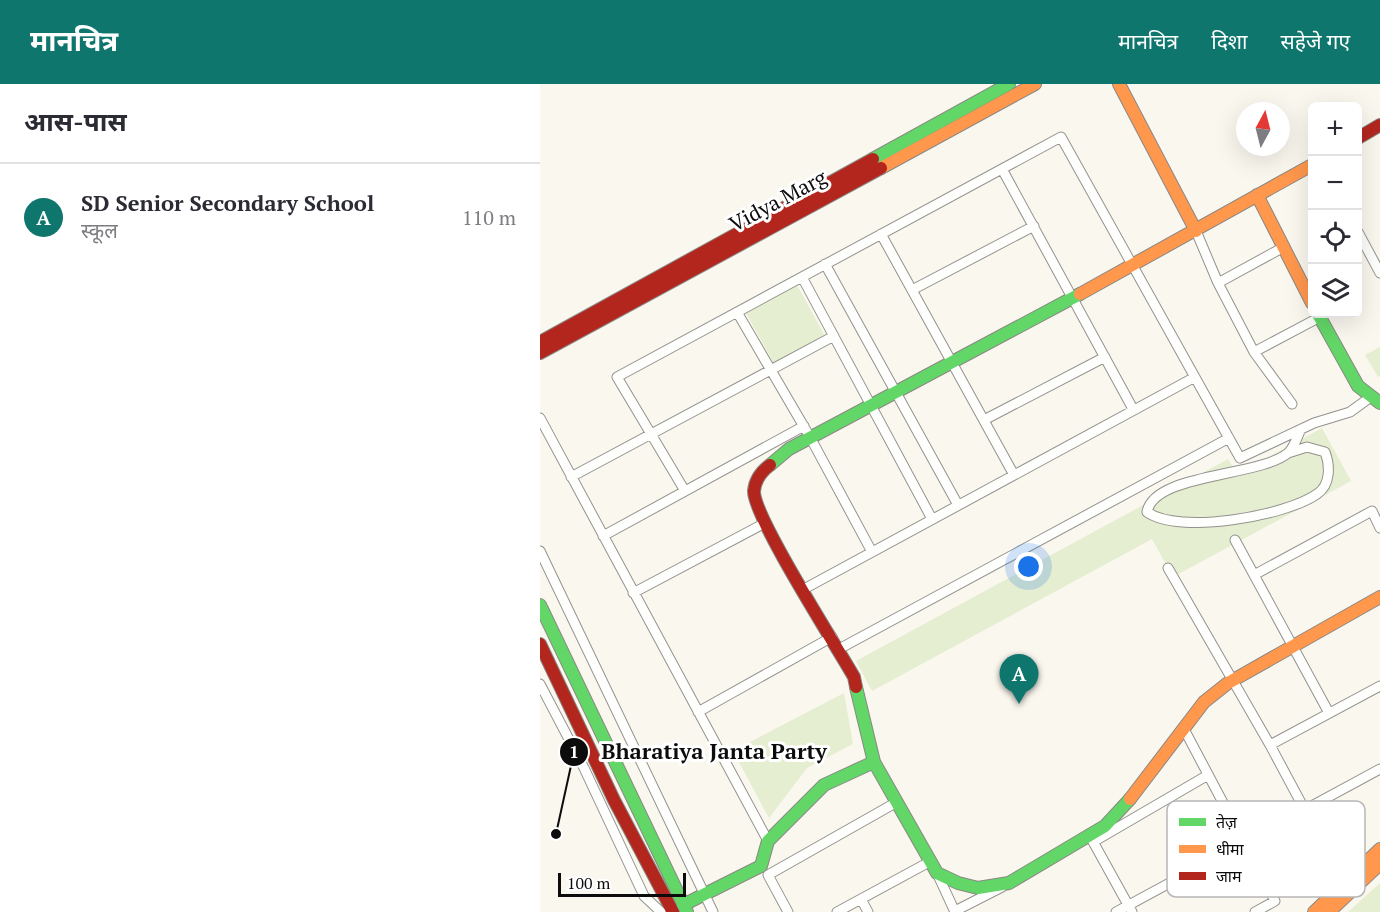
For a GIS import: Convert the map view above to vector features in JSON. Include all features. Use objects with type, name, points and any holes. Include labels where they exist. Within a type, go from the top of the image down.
[{"type":"street","name":"Vidya Marg","points":[[540,342],[1009,84]]},
{"type":"street","name":"Vidya Marg","points":[[540,352],[1035,84]]},
{"type":"street","points":[[1119,84],[1196,231],[1218,283],[1254,352],[1292,404]]},
{"type":"street","points":[[1362,136],[1380,125]]},
{"type":"street","points":[[684,491],[617,377],[1061,137],[1240,458],[1301,429],[1350,412],[1376,400],[1358,386],[1321,318]]},
{"type":"street","points":[[603,536],[684,491],[894,393],[1134,265],[1308,167]]},
{"type":"street","points":[[1002,169],[1133,409]]},
{"type":"street","points":[[1257,195],[1308,296]]},
{"type":"street","points":[[912,290],[1034,226]]},
{"type":"street","points":[[881,234],[1014,475]]},
{"type":"street","points":[[1362,239],[1380,273]]},
{"type":"street","points":[[1218,283],[1282,248]]},
{"type":"street","points":[[825,264],[958,506]]},
{"type":"street","points":[[802,277],[932,519]]},
{"type":"street","points":[[737,312],[807,432],[872,552]]},
{"type":"street","points":[[1254,352],[1314,318]]},
{"type":"street","points":[[571,477],[834,336]]},
{"type":"street","points":[[984,420],[1105,357]]},
{"type":"street","points":[[804,589],[1195,376]]},
{"type":"street","points":[[540,418],[768,841],[764,870],[788,912]]},
{"type":"street","points":[[1288,453],[1307,447],[1325,452],[1330,465],[1326,483],[1319,494],[1272,514],[1224,521],[1192,523],[1154,517],[1147,512],[1148,504],[1162,493],[1182,484],[1251,468],[1288,453],[1301,429]]},
{"type":"street","points":[[807,432],[760,472],[754,492],[765,523],[854,677],[874,762],[938,873],[955,912],[1208,775]]},
{"type":"street","points":[[839,649],[1229,438]]},
{"type":"street","points":[[1254,575],[1372,511],[1380,528]]},
{"type":"street","points":[[633,593],[765,523]]},
{"type":"street","points":[[1235,540],[1329,713]]},
{"type":"street","points":[[540,551],[713,912]]},
{"type":"street","points":[[1168,568],[1270,745],[1299,801]]},
{"type":"street","points":[[1091,838],[1130,799],[1204,702],[1232,681],[1380,597]]},
{"type":"street","points":[[540,605],[677,911]]},
{"type":"street","points":[[698,712],[832,637]]},
{"type":"street","points":[[540,644],[614,800],[677,911]]},
{"type":"street","points":[[540,684],[584,768],[644,896],[661,912]]},
{"type":"street","points":[[1270,745],[1380,686]]},
{"type":"street","points":[[1184,729],[1222,801]]},
{"type":"street","points":[[768,841],[824,785],[874,762]]},
{"type":"street","points":[[1321,801],[1380,769]]},
{"type":"street","points":[[677,911],[705,895],[764,870],[897,802]]},
{"type":"street","points":[[1091,838],[1131,909]]},
{"type":"street","points":[[1365,856],[1380,842]]},
{"type":"street","points":[[1365,863],[1380,849]]},
{"type":"street","points":[[837,912],[931,861]]},
{"type":"street","points":[[1365,878],[1380,864]]},
{"type":"street","points":[[938,873],[958,883],[978,888],[1009,883]]},
{"type":"street","points":[[1116,912],[1131,909],[1167,888]]},
{"type":"street","points":[[1255,912],[1275,901],[1273,897]]},
{"type":"street","points":[[1306,912],[1322,897]]},
{"type":"street","points":[[1314,912],[1330,897]]},
{"type":"street","points":[[1329,912],[1345,897]]},
{"type":"street","points":[[861,899],[868,912]]},
{"type":"green space","points":[[797,285],[825,336],[774,364],[746,313]]},
{"type":"green space","points":[[1380,347],[1380,376],[1378,377],[1365,355]]},
{"type":"green space","points":[[1322,428],[1351,481],[1173,577],[1152,539],[872,691],[856,661],[1228,459],[1237,474]]},
{"type":"green space","points":[[844,693],[853,744],[807,768],[769,818],[733,751]]},
{"type":"green space","points":[[1380,883],[1380,912],[1348,912],[1365,897]]},
{"type":"traffic: fast","points":[[873,159],[1009,84]]},
{"type":"traffic: fast","points":[[770,465],[789,449],[1080,294]]},
{"type":"traffic: fast","points":[[1320,318],[1358,386],[1380,403]]},
{"type":"traffic: fast","points":[[540,605],[687,912]]},
{"type":"traffic: fast","points":[[856,687],[874,762],[937,873],[958,883],[978,888],[1009,883],[1105,826],[1130,799]]},
{"type":"traffic: fast","points":[[683,905],[761,866],[768,841],[824,785],[874,762]]},
{"type":"traffic: slow","points":[[881,168],[1035,84]]},
{"type":"traffic: slow","points":[[1119,84],[1196,231]]},
{"type":"traffic: slow","points":[[1080,294],[1308,167]]},
{"type":"traffic: slow","points":[[1257,195],[1308,295]]},
{"type":"traffic: slow","points":[[1130,799],[1204,702],[1228,683],[1380,597]]},
{"type":"traffic: slow","points":[[1365,863],[1380,849]]},
{"type":"traffic: slow","points":[[1365,878],[1380,864]]},
{"type":"traffic: slow","points":[[1314,912],[1330,897]]},
{"type":"traffic: slow","points":[[1329,912],[1345,897]]},
{"type":"traffic: jam","points":[[1362,136],[1380,125]]},
{"type":"traffic: jam","points":[[540,342],[873,159]]},
{"type":"traffic: jam","points":[[540,353],[881,168]]},
{"type":"traffic: jam","points":[[770,465],[756,483],[754,491],[757,505],[781,553],[854,677],[856,687]]},
{"type":"traffic: jam","points":[[540,644],[614,800],[673,912]]},
{"type":"place","name":"SD Senior Secondary School","points":[[1019,704]]},
{"type":"place","name":"Bharatiya Janta Party","points":[[556,834]]}]
